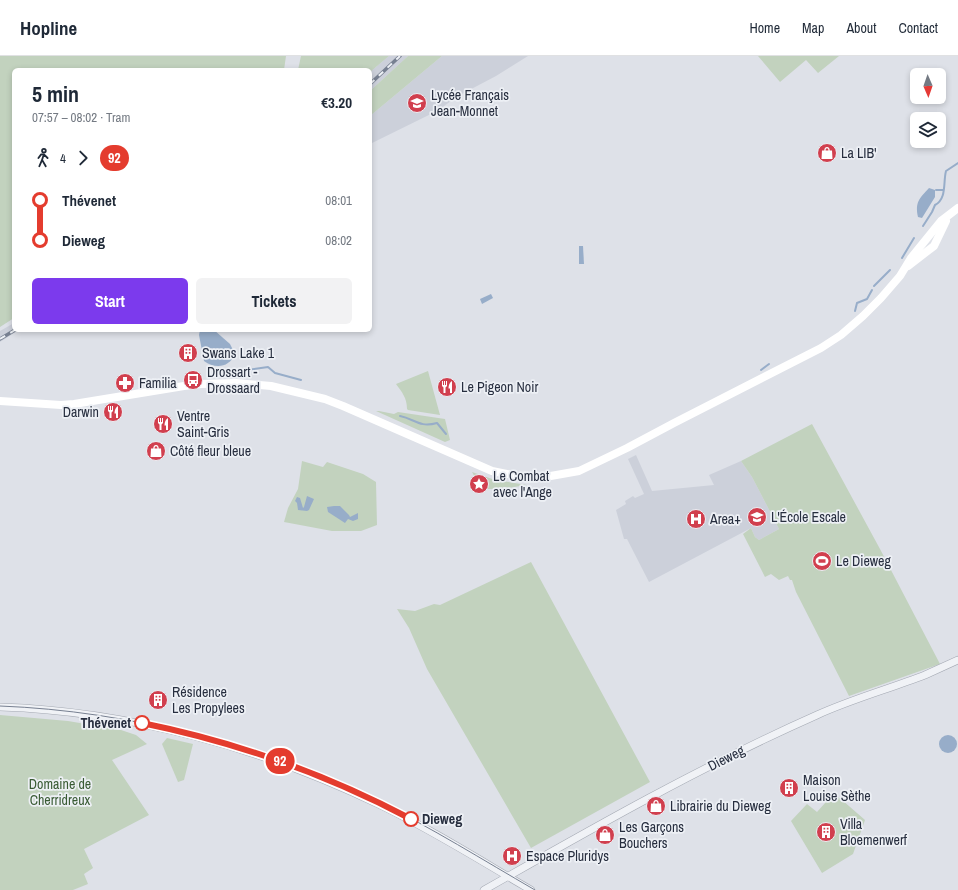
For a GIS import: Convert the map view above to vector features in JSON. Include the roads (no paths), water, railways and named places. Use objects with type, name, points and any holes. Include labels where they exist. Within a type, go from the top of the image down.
[{"type":"main road","points":[[0,401],[61,405],[201,384],[236,383],[271,386],[325,399],[492,471],[518,476],[545,477],[578,471],[627,448],[674,422],[821,348],[841,335],[864,316],[906,268],[934,246],[948,216],[958,208]]},
{"type":"street","name":"Dieweg","points":[[484,890],[645,800],[744,749],[817,715],[925,675],[958,660]]},
{"type":"street","points":[[0,707],[62,712],[132,722],[193,736],[265,757],[320,778],[411,820],[531,890]]},
{"type":"water","points":[[929,188],[935,190],[935,197],[922,218],[918,217],[917,208],[919,201]]},
{"type":"water","points":[[579,246],[583,246],[584,264],[579,264]]},
{"type":"water","points":[[491,294],[493,298],[482,304],[480,299]]},
{"type":"water","points":[[200,332],[216,332],[230,344],[235,354],[232,359],[221,366],[208,364],[204,361]]},
{"type":"water","points":[[307,496],[314,499],[309,510],[298,510],[297,503],[295,501],[297,497],[300,498],[303,508]]},
{"type":"water","points":[[340,506],[350,517],[358,513],[358,519],[353,521],[348,519],[345,523],[328,512],[327,507]]},
{"type":"water","points":[[944,735],[952,735],[957,740],[955,751],[952,753],[944,753],[939,748],[939,740]]},
{"type":"waterway","points":[[923,226],[935,205],[939,202],[943,195],[946,171],[958,163]]},
{"type":"waterway","points":[[936,190],[943,190]]},
{"type":"waterway","points":[[902,258],[914,238]]},
{"type":"waterway","points":[[874,286],[890,270]]},
{"type":"waterway","points":[[855,311],[857,303],[867,299],[872,290]]},
{"type":"waterway","points":[[761,370],[769,364]]},
{"type":"waterway","points":[[240,371],[268,367],[275,373],[301,380]]},
{"type":"waterway","points":[[400,416],[421,424],[437,423],[446,434]]},
{"type":"tram line","points":[[0,706],[49,709],[98,715],[146,724],[242,748],[334,782],[379,802],[438,833],[535,890]]},
{"type":"tram line","name":"92","points":[[142,723],[210,739],[291,765],[352,790],[411,819]]},
{"type":"railway","points":[[372,82],[400,56]]},
{"type":"railway","points":[[0,339],[12,332]]},
{"type":"place","name":"Lycée Français Jean-Monnet","points":[[417,103]]},
{"type":"place","name":"La LIB'","points":[[827,153]]},
{"type":"place","name":"Swans Lake 1","points":[[188,353]]},
{"type":"place","name":"Drossart - Drossaard","points":[[193,380]]},
{"type":"place","name":"Familia","points":[[125,383]]},
{"type":"place","name":"Le Pigeon Noir","points":[[447,387]]},
{"type":"place","name":"Darwin","points":[[113,412]]},
{"type":"place","name":"Ventre Saint-Gris","points":[[163,424]]},
{"type":"place","name":"Côté fleur bleue","points":[[156,451]]},
{"type":"place","name":"Le Combat avec l'Ange","points":[[479,484]]},
{"type":"place","name":"L'École Escale","points":[[757,517]]},
{"type":"place","name":"Area+","points":[[696,519]]},
{"type":"place","name":"Le Dieweg","points":[[822,561]]},
{"type":"place","name":"Résidence Les Propylees","points":[[158,700]]},
{"type":"place","name":"Thévenet","points":[[142,723]]},
{"type":"place","name":"Maison Louise Sèthe","points":[[789,788]]},
{"type":"place","name":"Librairie du Dieweg","points":[[656,806]]},
{"type":"place","name":"Dieweg","points":[[411,819]]},
{"type":"place","name":"Villa Bloemenwerf","points":[[826,832]]},
{"type":"place","name":"Les Garçons Bouchers","points":[[605,835]]},
{"type":"place","name":"Espace Pluridys","points":[[512,856]]},
{"type":"park label","name":"Domaine de Cherridreux","points":[[60,792]]}]
